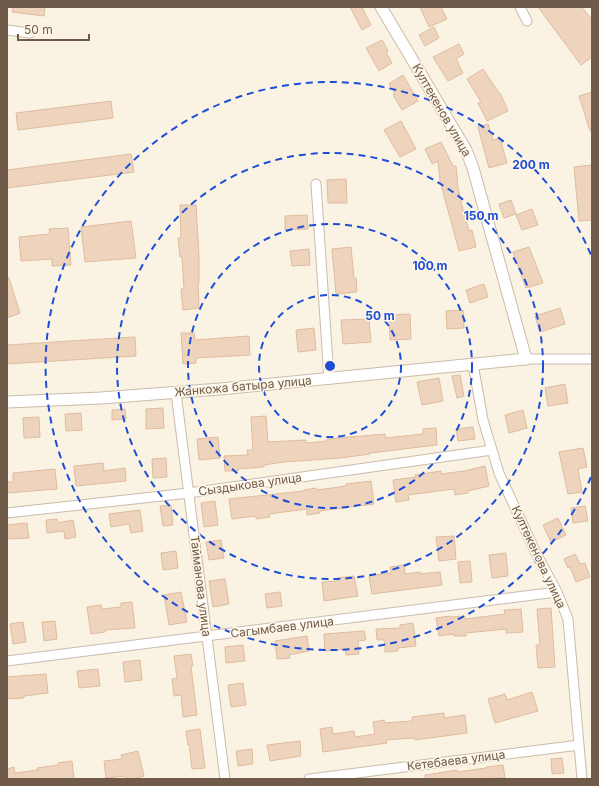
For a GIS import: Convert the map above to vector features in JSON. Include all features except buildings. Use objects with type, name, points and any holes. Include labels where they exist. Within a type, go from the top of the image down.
[{"type":"street","name":"Култекенов улица","points":[[381,7],[466,150],[473,168],[526,359]]},
{"type":"street","points":[[520,7],[527,21]]},
{"type":"street","points":[[7,30],[30,32]]},
{"type":"street","points":[[316,184],[329,379]]},
{"type":"street","points":[[526,359],[592,359]]},
{"type":"street","name":"Жанкожа батыра улица","points":[[7,402],[176,393],[526,359]]},
{"type":"street","name":"Култекенова улица","points":[[473,364],[483,420],[499,473],[532,545],[557,592],[568,619],[582,779]]},
{"type":"street","name":"Тайманова улица","points":[[176,393],[225,779]]},
{"type":"street","name":"Сыздыкова улица","points":[[7,513],[189,493],[492,450]]},
{"type":"street","name":"Сагымбаев улица","points":[[7,661],[557,592]]},
{"type":"street","name":"Кетебаева улица","points":[[309,779],[579,744]]}]
